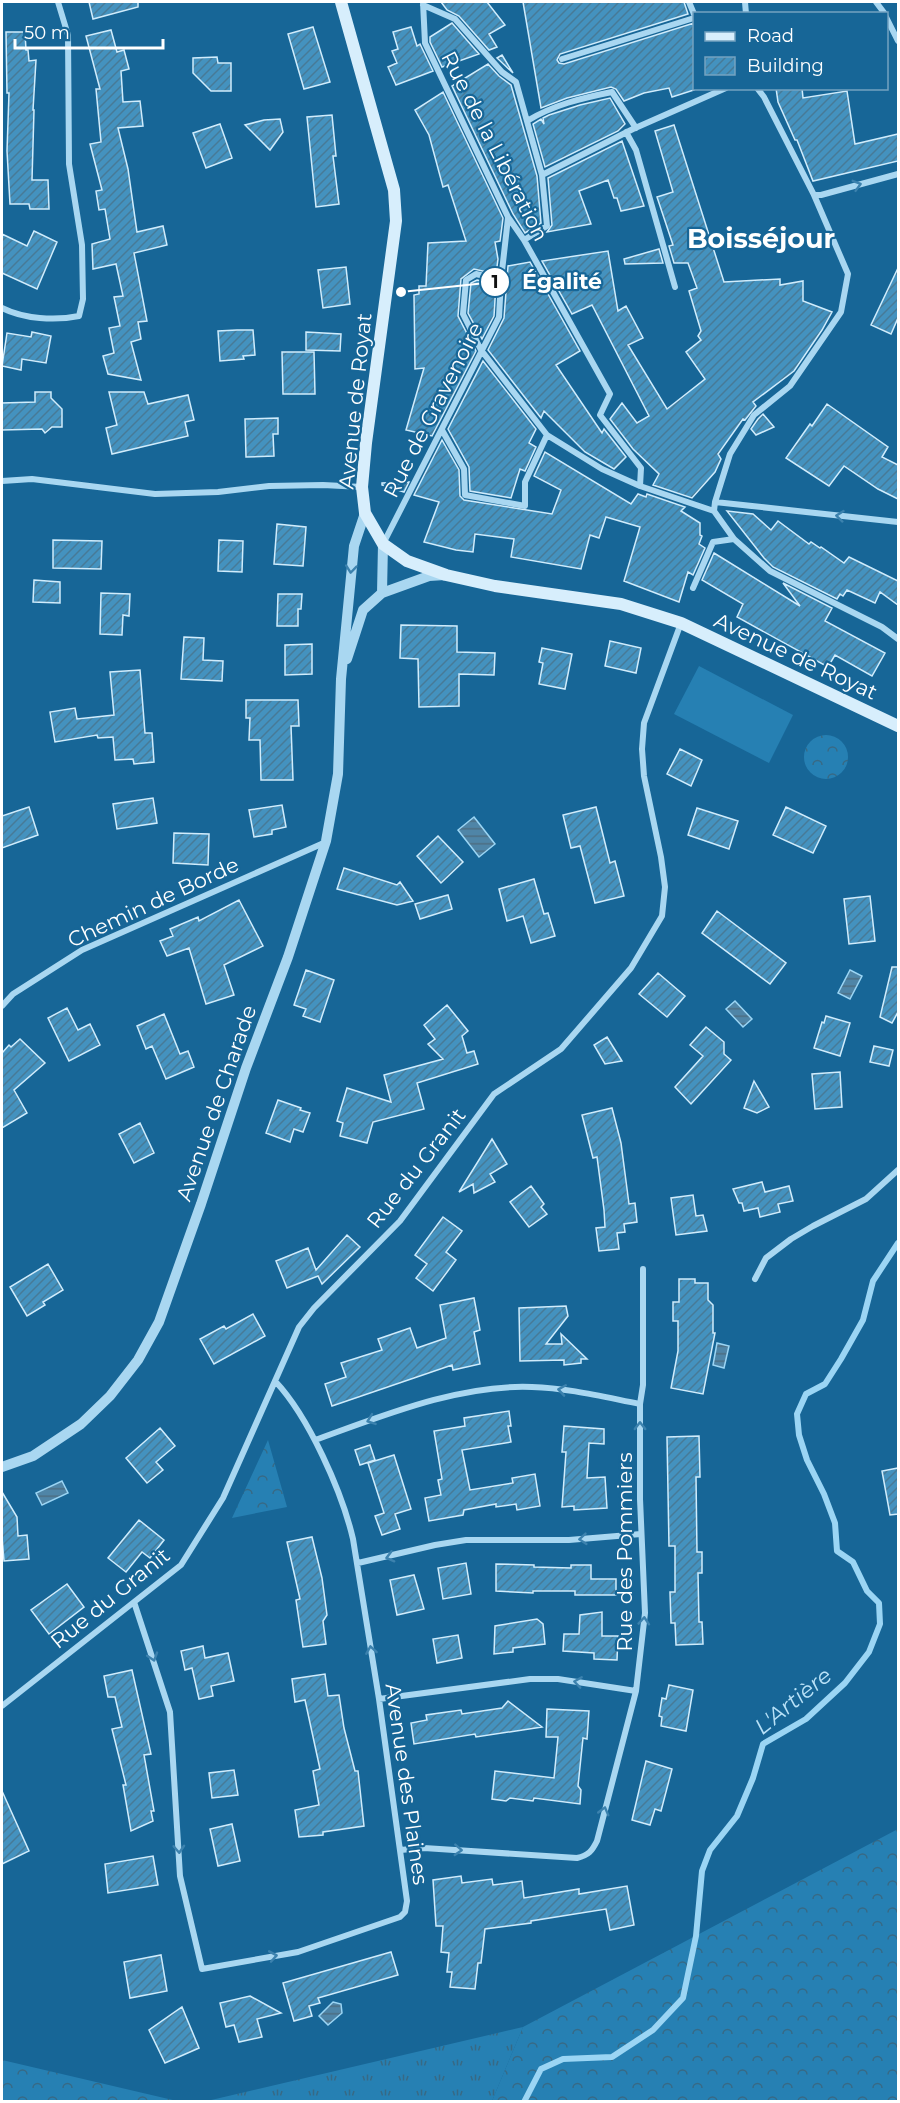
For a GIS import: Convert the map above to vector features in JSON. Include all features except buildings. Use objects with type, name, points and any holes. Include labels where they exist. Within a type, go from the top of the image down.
[{"type":"main road","name":"Avenue de Royat","points":[[342,2],[394,190],[396,220],[362,487],[365,513],[383,544],[407,561],[446,575],[495,586],[621,604],[681,623],[898,726]]},
{"type":"street","points":[[2,308],[10,312],[60,320],[79,316],[83,299],[82,245],[69,164],[68,35],[58,2]]},
{"type":"street","points":[[423,3],[455,19],[502,72],[516,82],[542,175],[547,226],[524,240]]},
{"type":"street","name":"Rue de la Libération","points":[[423,3],[425,43],[508,217],[524,240],[610,394],[600,415],[641,468],[640,486]]},
{"type":"street","points":[[562,58],[693,16]]},
{"type":"street","points":[[890,32],[898,41]]},
{"type":"street","points":[[542,175],[626,132],[722,90]]},
{"type":"street","points":[[714,511],[730,454],[754,415],[790,386],[841,312],[848,274],[814,195],[759,90]]},
{"type":"street","points":[[527,121],[544,111],[582,98],[612,92],[636,128]]},
{"type":"street","points":[[626,132],[636,150],[675,287]]},
{"type":"street","points":[[814,195],[898,174]]},
{"type":"street","name":"Rue de Gravenoire","points":[[383,544],[499,317],[508,217]]},
{"type":"street","points":[[501,280],[476,274],[466,280],[464,314],[481,350],[547,435],[602,469],[640,486],[714,511],[734,539],[770,571],[882,627],[898,639]]},
{"type":"street","points":[[442,430],[465,469],[465,495],[525,506],[525,482],[547,435]]},
{"type":"street","points":[[2,481],[32,479],[154,494],[218,492],[269,486],[362,487]]},
{"type":"street","points":[[715,502],[898,522]]},
{"type":"street","name":"Avenue de Charade","points":[[2,1467],[33,1456],[81,1424],[111,1396],[138,1360],[159,1322],[246,1068],[288,957],[326,841],[338,774],[340,679],[354,546],[365,513]]},
{"type":"street","points":[[693,588],[713,542],[734,539]]},
{"type":"street","points":[[382,593],[383,544]]},
{"type":"street","name":"Avenue de Charade","points":[[340,679],[363,610],[382,593],[429,576],[446,575]]},
{"type":"street","name":"Rue du Granit","points":[[2,1706],[180,1566],[223,1498],[299,1327],[314,1308],[400,1221],[494,1094],[561,1049],[631,968],[662,916],[665,887],[644,776],[642,749],[644,723],[681,623]]},
{"type":"street","name":"Chemin de Borde","points":[[2,1006],[14,994],[82,950],[326,841]]},
{"type":"street","points":[[755,1279],[766,1258],[813,1226],[866,1199],[898,1170]]},
{"type":"street","name":"Rue des Pommiers","points":[[400,1850],[424,1848],[577,1858],[586,1856],[592,1851],[597,1841],[636,1691],[645,1613],[641,1534],[640,1404],[643,1384],[643,1269]]},
{"type":"street","name":"Avenue des Plaines","points":[[134,1602],[171,1712],[180,1876],[202,1969],[298,1952],[400,1917],[405,1912],[407,1901],[379,1699],[358,1563],[348,1518],[315,1440],[288,1394],[275,1381]]},
{"type":"street","points":[[315,1440],[426,1403],[506,1387],[556,1389],[640,1404]]},
{"type":"street","points":[[358,1563],[466,1540],[569,1540],[641,1534]]},
{"type":"street","points":[[379,1699],[530,1679],[558,1679],[636,1691]]},
{"type":"green space","points":[[699,666],[793,715],[769,763],[674,714]]},
{"type":"green space","points":[[826,735],[842,741],[848,757],[842,773],[826,779],[810,773],[804,757],[810,741]]},
{"type":"green space","points":[[268,1440],[287,1507],[232,1518]]},
{"type":"green space","points":[[898,1829],[898,2101],[492,2101],[523,2027]]},
{"type":"green space","points":[[523,2027],[492,2101],[207,2101]]},
{"type":"green space","points":[[2,2060],[177,2101],[2,2101]]},
{"type":"shaded area","points":[[474,817],[495,844],[479,857],[458,830]]},
{"type":"shaded area","points":[[850,970],[862,976],[850,999],[838,993]]},
{"type":"shaded area","points":[[735,1001],[752,1019],[743,1027],[726,1009]]},
{"type":"shaded area","points":[[717,1343],[729,1346],[724,1368],[713,1365]]},
{"type":"shaded area","points":[[62,1481],[68,1493],[42,1505],[36,1493]]},
{"type":"shaded area","points":[[333,2002],[341,2004],[342,2013],[328,2025],[319,2016]]},
{"type":"waterway","name":"L'Artière","points":[[524,2102],[541,2069],[563,2059],[612,2057],[653,2030],[683,1998],[696,1936],[702,1871],[710,1850],[737,1816],[753,1778],[763,1744],[806,1719],[845,1683],[869,1652],[880,1624],[879,1603],[867,1591],[853,1562],[837,1551],[835,1523],[807,1460],[799,1435],[797,1414],[806,1394],[825,1384],[841,1359],[863,1320],[873,1281],[898,1243]]},
{"type":"place","name":"Égalité","points":[[401,292]]},
{"type":"district","name":"Boisséjour","points":[[761,238]]}]
